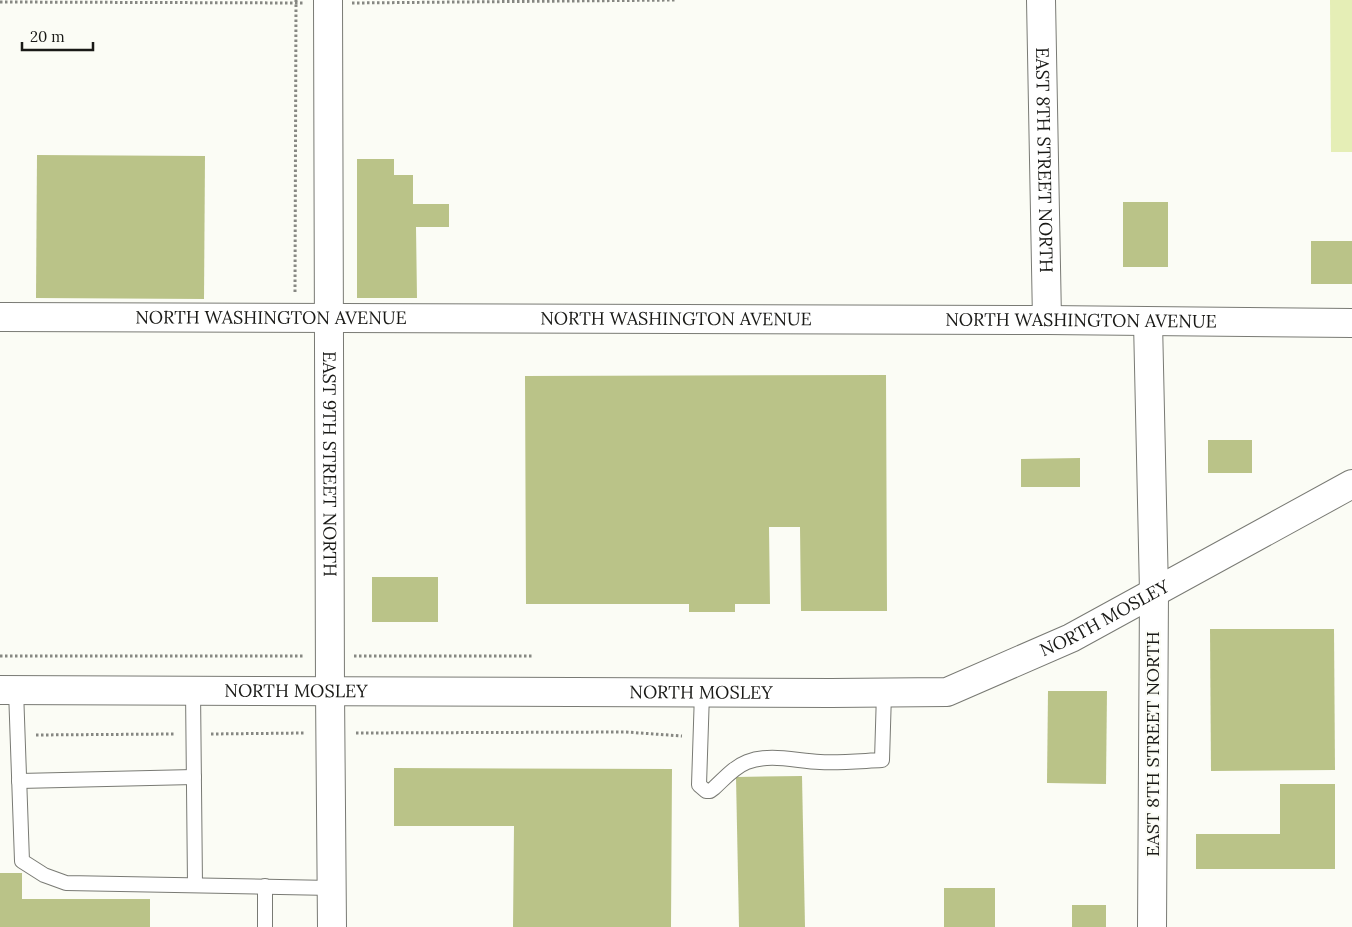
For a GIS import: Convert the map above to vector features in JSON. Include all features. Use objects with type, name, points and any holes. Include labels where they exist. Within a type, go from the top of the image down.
[{"type":"street","name":"EAST 9TH STREET NORTH","points":[[328,0],[332,927]]},
{"type":"street","name":"EAST 8TH STREET NORTH","points":[[1041,0],[1047,320]]},
{"type":"street","name":"NORTH WASHINGTON AVENUE","points":[[0,318],[1047,320],[1352,323]]},
{"type":"street","name":"EAST 8TH STREET NORTH","points":[[1148,322],[1154,592],[1152,927]]},
{"type":"street","name":"NORTH MOSLEY","points":[[8,690],[702,693],[947,692],[1071,638],[1352,484]]},
{"type":"lane","points":[[8,690],[19,781],[22,861],[44,875],[66,883],[332,888]]},
{"type":"lane","points":[[193,690],[195,885]]},
{"type":"lane","points":[[702,693],[699,785],[706,792],[714,788],[737,767],[758,758],[821,762],[882,760],[884,693]]},
{"type":"lane","points":[[19,781],[194,776]]},
{"type":"lane","points":[[266,886],[266,927]]},
{"type":"path","points":[[295,295],[296,0]]},
{"type":"path","points":[[0,656],[534,656]]},
{"type":"green space","points":[[1330,0],[1352,0],[1352,152],[1331,152]]},
{"type":"building","points":[[37,155],[205,156],[204,299],[36,298]]},
{"type":"building","points":[[357,159],[394,159],[394,175],[413,175],[413,204],[449,204],[449,227],[416,227],[417,298],[357,298]]},
{"type":"building","points":[[1123,202],[1168,202],[1168,267],[1123,267]]},
{"type":"building","points":[[1311,241],[1352,241],[1352,284],[1311,284]]},
{"type":"building","points":[[886,375],[887,611],[801,611],[800,527],[769,527],[770,604],[735,604],[735,612],[689,612],[689,604],[526,604],[525,376]]},
{"type":"building","points":[[1208,440],[1252,440],[1252,473],[1208,473]]},
{"type":"building","points":[[1080,458],[1080,487],[1021,487],[1021,459]]},
{"type":"building","points":[[372,577],[438,577],[438,622],[372,622]]},
{"type":"building","points":[[1210,629],[1334,629],[1335,770],[1211,771]]},
{"type":"building","points":[[1048,691],[1107,691],[1106,784],[1047,783]]},
{"type":"building","points":[[394,768],[672,769],[671,927],[513,927],[514,826],[394,826]]},
{"type":"building","points":[[802,776],[805,927],[739,927],[736,777]]},
{"type":"building","points":[[1280,784],[1335,784],[1335,869],[1196,869],[1196,834],[1280,834]]},
{"type":"building","points":[[0,873],[22,873],[22,899],[150,899],[150,927],[0,927]]},
{"type":"building","points":[[944,888],[995,888],[995,927],[944,927]]},
{"type":"building","points":[[1072,905],[1106,905],[1106,927],[1072,927]]}]
